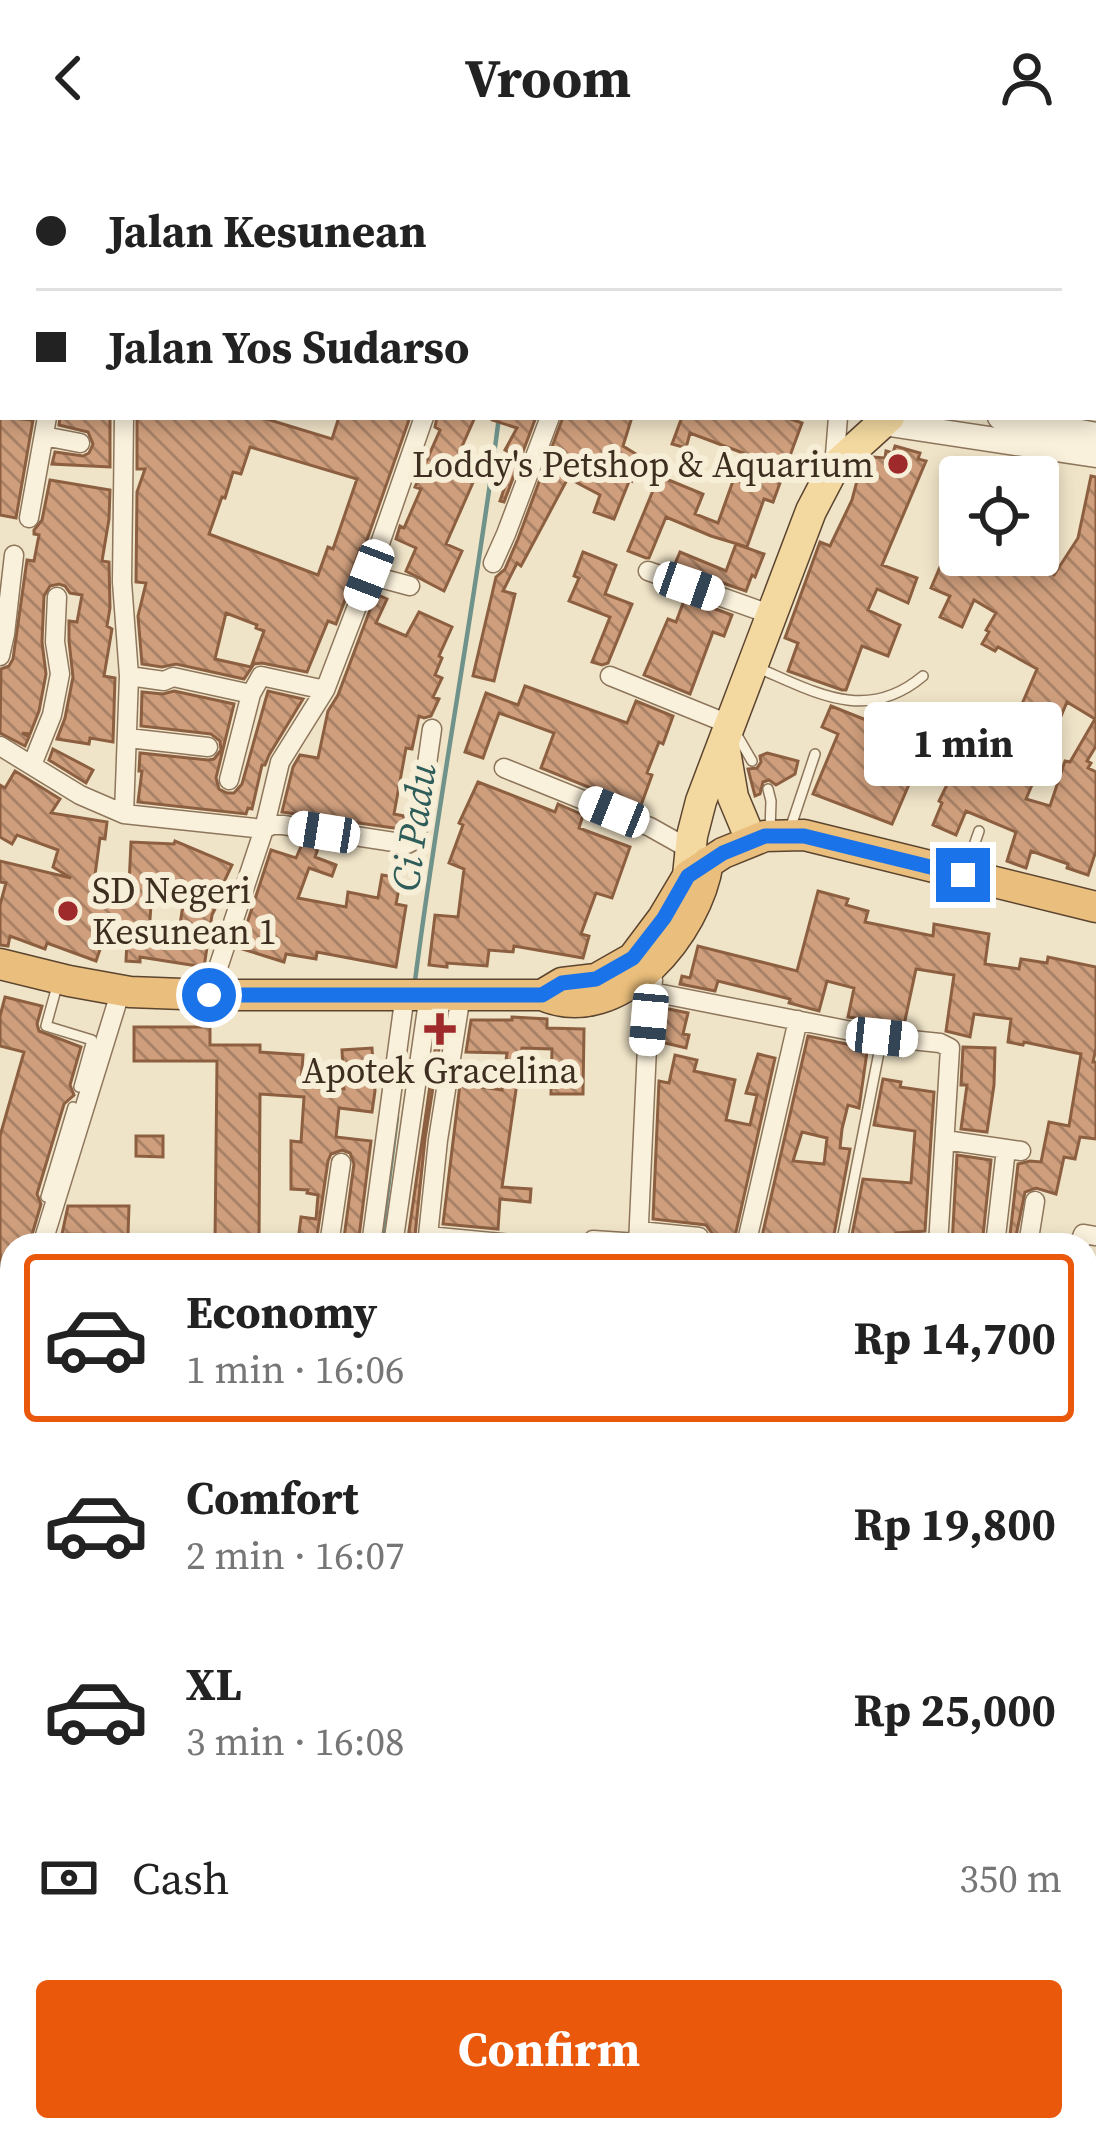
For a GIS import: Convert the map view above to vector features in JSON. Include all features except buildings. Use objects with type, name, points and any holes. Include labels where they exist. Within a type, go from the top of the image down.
[{"type":"highway","points":[[0,964],[121,990],[209,995],[542,995],[562,1004],[586,1003],[641,977],[669,947],[704,888],[696,863],[770,837],[804,836],[1096,907]]},
{"type":"main road","points":[[696,863],[701,801],[812,511],[834,467],[886,420]]},
{"type":"main road","points":[[728,735],[734,796],[770,837]]},
{"type":"street","points":[[124,420],[122,581],[130,676],[124,814]]},
{"type":"street","points":[[209,995],[265,830],[280,762],[325,690],[423,420]]},
{"type":"street","points":[[493,563],[549,420]]},
{"type":"street","points":[[834,467],[838,420]]},
{"type":"street","points":[[886,420],[1096,455]]},
{"type":"street","points":[[1017,420],[1096,434]]},
{"type":"street","points":[[29,518],[45,426],[80,443]]},
{"type":"street","points":[[0,656],[14,555]]},
{"type":"street","points":[[647,571],[772,615]]},
{"type":"street","points":[[369,575],[410,586]]},
{"type":"street","points":[[32,765],[52,715],[60,674],[55,641],[57,597]]},
{"type":"street","points":[[130,676],[164,681],[171,676],[250,694]]},
{"type":"street","points":[[229,781],[250,694],[261,676],[325,690]]},
{"type":"street","points":[[610,676],[728,735]]},
{"type":"street","points":[[0,746],[80,795],[124,814],[265,830],[283,825],[412,843],[432,729]]},
{"type":"street","points":[[128,738],[208,747]]},
{"type":"street","points":[[504,768],[650,827],[696,863]]},
{"type":"street","points":[[638,1233],[652,964],[798,1021],[950,1048],[939,1233]]},
{"type":"street","points":[[46,1233],[121,990]]},
{"type":"street","points":[[373,1233],[417,995]]},
{"type":"street","points":[[394,1233],[417,995]]},
{"type":"street","points":[[428,1233],[438,1140],[468,995]]},
{"type":"street","points":[[749,1233],[798,1021]]},
{"type":"street","points":[[945,1140],[1013,1150],[997,1233]]},
{"type":"street","points":[[331,1233],[341,1163]]},
{"type":"street","points":[[1030,1233],[1035,1202]]},
{"type":"lane","points":[[754,666],[843,701],[904,692],[923,676]]},
{"type":"lane","points":[[728,735],[752,761]]},
{"type":"lane","points":[[770,837],[815,754]]},
{"type":"lane","points":[[768,789],[770,837]]},
{"type":"lane","points":[[963,875],[980,831]]},
{"type":"lane","points":[[59,979],[46,1026],[92,1040],[79,1087]]},
{"type":"lane","points":[[843,1233],[882,1037]]},
{"type":"lane","points":[[46,1197],[73,1107]]},
{"type":"waterway","name":"Ci Padu","points":[[415,981],[499,420]]},
{"type":"waterway","name":"Ci Padu","points":[[382,1233],[397,1117]]},
{"type":"place","name":"Loddy's Petshop & Aquarium","points":[[898,464]]},
{"type":"place","name":"SD Negeri Kesunean 1","points":[[68,911]]},
{"type":"place","name":"Apotek Gracelina","points":[[440,1029]]},
{"type":"route","points":[[209,995],[542,995],[562,983],[596,979],[633,958],[688,876],[741,843],[765,836],[804,836],[963,875]]}]
